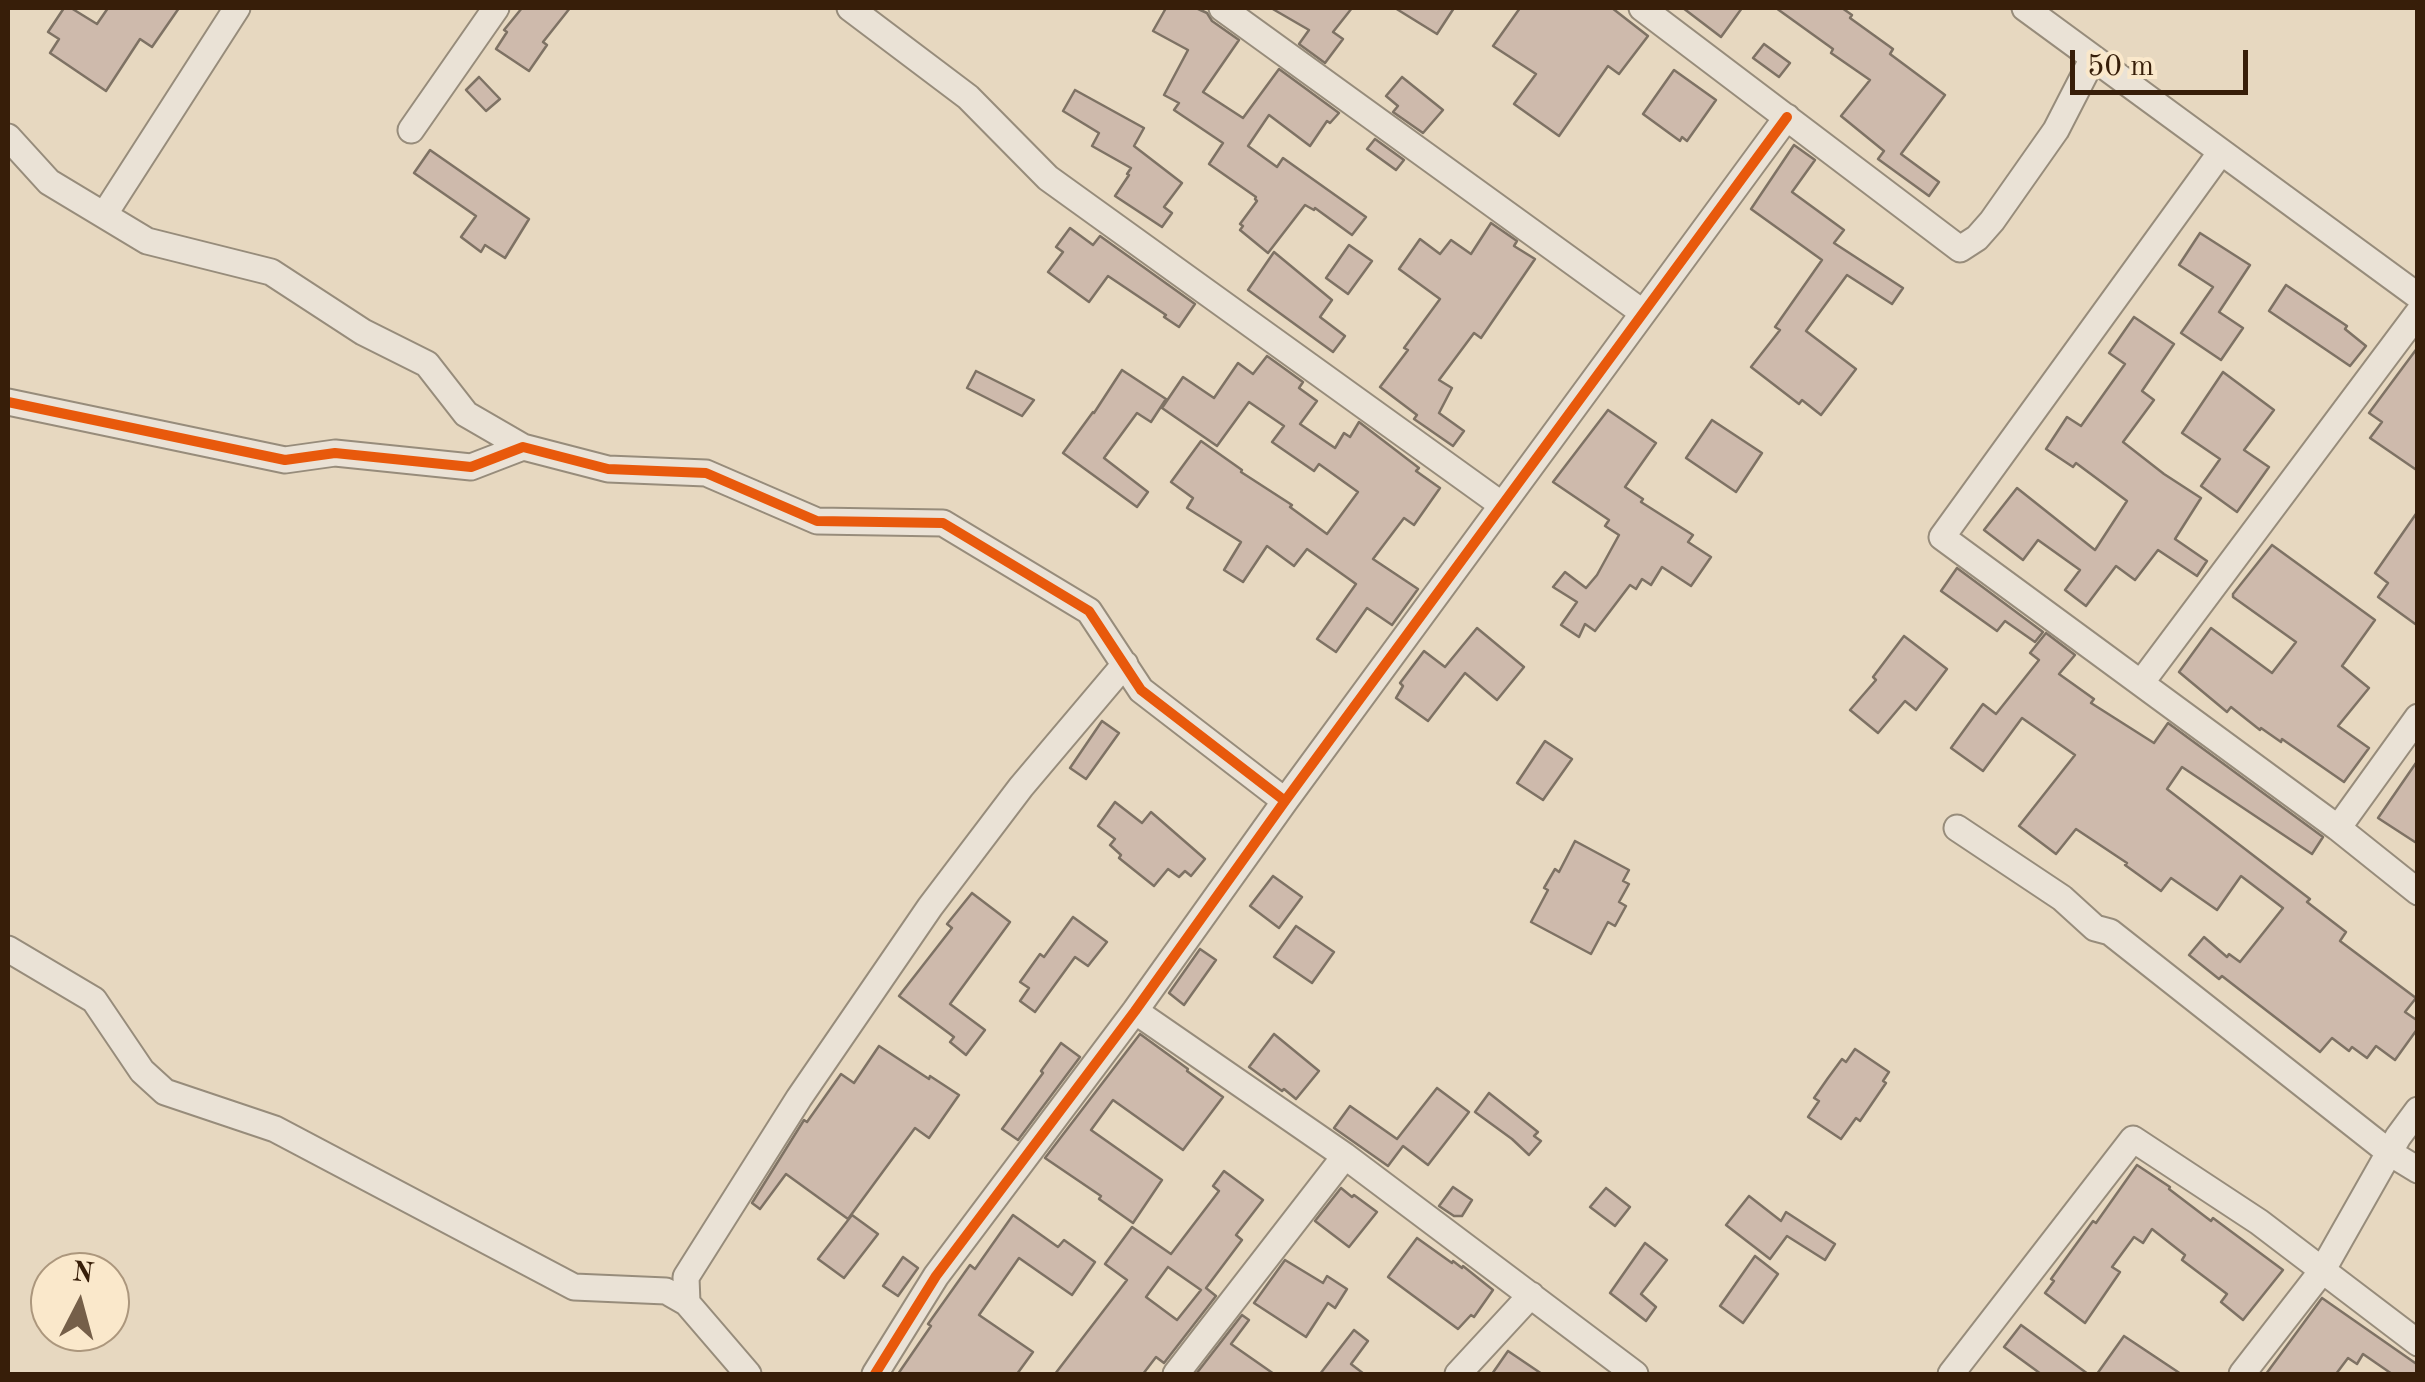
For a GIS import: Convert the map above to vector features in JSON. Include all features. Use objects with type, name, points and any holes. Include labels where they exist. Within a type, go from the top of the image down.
[{"type":"street","points":[[104,216],[237,8]]},
{"type":"street","points":[[412,130],[496,8]]},
{"type":"street","points":[[850,8],[968,97],[1048,178],[1502,505]]},
{"type":"street","points":[[1222,8],[1642,312]]},
{"type":"street","points":[[1642,8],[1960,249],[1992,222],[2056,130],[2093,58]]},
{"type":"street","points":[[2025,8],[2418,296]]},
{"type":"street","points":[[876,1374],[936,1276],[1135,1011],[1787,117]]},
{"type":"street","points":[[8,137],[49,182],[147,241],[270,272],[363,332],[427,364],[466,414],[523,448],[608,469],[706,473],[817,521],[944,523],[1089,611],[1142,690],[1285,802]]},
{"type":"street","points":[[2221,152],[1942,537],[2338,828],[2418,892]]},
{"type":"street","points":[[2141,683],[2418,313]]},
{"type":"street","points":[[8,402],[285,460],[334,453],[472,468],[523,448]]},
{"type":"street","points":[[687,1304],[686,1277],[798,1098],[930,907],[1021,787],[1125,664]]},
{"type":"street","points":[[2338,828],[2418,717]]},
{"type":"street","points":[[1958,828],[2062,898],[2095,928],[2110,932],[2418,1170]]},
{"type":"street","points":[[8,949],[94,1000],[142,1071],[165,1092],[275,1129],[574,1287],[666,1291],[687,1304],[748,1374]]},
{"type":"street","points":[[1135,1011],[1345,1156],[1635,1374]]},
{"type":"street","points":[[2242,1374],[2322,1271],[2398,1137],[2418,1110]]},
{"type":"street","points":[[1951,1374],[2133,1140],[2259,1222],[2418,1343]]},
{"type":"street","points":[[1176,1374],[1345,1156]]},
{"type":"street","points":[[1458,1374],[1531,1295]]},
{"type":"building","points":[[64,8],[71,8],[97,24],[108,8],[179,8],[152,47],[140,39],[106,91],[50,53],[59,39],[48,32]]},
{"type":"building","points":[[522,8],[570,8],[543,42],[547,45],[529,71],[496,49],[507,32],[504,30]]},
{"type":"building","points":[[1166,8],[1196,8],[1239,40],[1203,92],[1243,118],[1279,69],[1339,113],[1330,123],[1327,121],[1310,146],[1269,115],[1248,146],[1277,167],[1283,158],[1366,217],[1352,235],[1305,205],[1268,253],[1240,230],[1256,197],[1209,164],[1223,143],[1174,110],[1179,103],[1164,95],[1188,50],[1153,31]]},
{"type":"building","points":[[1271,8],[1352,8],[1333,32],[1343,39],[1325,63],[1299,44],[1309,30]]},
{"type":"building","points":[[1395,8],[1454,8],[1437,34]]},
{"type":"building","points":[[1520,8],[1612,8],[1648,36],[1619,74],[1608,66],[1559,136],[1514,104],[1536,74],[1493,46]]},
{"type":"building","points":[[1683,8],[1742,8],[1721,37]]},
{"type":"building","points":[[1776,8],[1842,8],[1893,49],[1890,54],[1945,95],[1901,154],[1939,182],[1929,196],[1878,159],[1884,151],[1841,116],[1870,80]]},
{"type":"building","points":[[1764,44],[1790,63],[1779,77],[1753,58]]},
{"type":"building","points":[[1674,70],[1716,100],[1687,141],[1682,137],[1680,141],[1643,114]]},
{"type":"building","points":[[479,77],[500,99],[486,111],[466,90]]},
{"type":"building","points":[[1402,77],[1443,110],[1423,133],[1393,112],[1398,106],[1386,96]]},
{"type":"building","points":[[1075,90],[1144,128],[1134,146],[1182,183],[1164,207],[1172,213],[1162,227],[1115,196],[1131,168],[1092,146],[1099,133],[1063,111]]},
{"type":"building","points":[[1375,139],[1404,160],[1396,170],[1367,149]]},
{"type":"building","points":[[1794,145],[1815,160],[1792,192],[1844,230],[1834,243],[1903,288],[1892,304],[1847,275],[1806,331],[1856,369],[1821,415],[1802,400],[1799,404],[1751,367],[1780,330],[1775,327],[1822,260],[1751,209]]},
{"type":"building","points":[[430,150],[529,219],[505,258],[485,245],[481,252],[461,237],[476,216],[414,173]]},
{"type":"building","points":[[1491,223],[1517,241],[1514,246],[1535,259],[1481,338],[1474,333],[1439,380],[1452,388],[1439,413],[1464,431],[1453,446],[1414,419],[1417,415],[1380,387],[1440,299],[1399,269],[1420,239],[1440,254],[1451,240],[1471,254]]},
{"type":"building","points":[[1070,228],[1093,245],[1100,236],[1195,304],[1179,327],[1108,276],[1089,302],[1048,272],[1063,252],[1056,247]]},
{"type":"building","points":[[2200,233],[2250,265],[2219,312],[2243,328],[2221,360],[2181,333],[2213,287],[2179,265]]},
{"type":"building","points":[[1349,245],[1372,261],[1348,294],[1326,278]]},
{"type":"building","points":[[1274,252],[1332,300],[1320,317],[1345,336],[1333,352],[1248,290]]},
{"type":"building","points":[[2286,285],[2347,326],[2345,329],[2366,346],[2350,366],[2269,311]]},
{"type":"building","points":[[2134,317],[2174,344],[2142,391],[2154,400],[2123,442],[2201,498],[2175,539],[2207,561],[2197,576],[2158,550],[2135,580],[2116,566],[2086,606],[2065,590],[2080,570],[2038,540],[2023,560],[1984,530],[2017,488],[2095,550],[2127,501],[2076,463],[2073,467],[2046,449],[2067,417],[2081,426],[2125,364],[2109,353]]},
{"type":"building","points":[[2418,347],[2418,471],[2370,438],[2382,422],[2369,413]]},
{"type":"building","points":[[1267,356],[1303,382],[1299,388],[1317,401],[1300,424],[1335,448],[1344,433],[1350,437],[1359,422],[1440,488],[1414,525],[1404,518],[1373,559],[1418,589],[1392,625],[1367,608],[1336,652],[1317,639],[1356,584],[1307,549],[1294,566],[1267,546],[1243,582],[1224,570],[1241,542],[1187,508],[1193,498],[1171,482],[1201,441],[1327,534],[1358,492],[1319,464],[1314,471],[1272,442],[1284,426],[1249,402],[1217,446],[1162,408],[1183,377],[1214,398],[1238,363],[1253,374]]},
{"type":"building","points":[[1122,370],[1166,399],[1151,422],[1137,413],[1104,458],[1148,492],[1137,507],[1063,453]]},
{"type":"building","points":[[976,371],[1034,400],[1022,416],[967,388]]},
{"type":"building","points":[[2223,372],[2274,410],[2244,450],[2269,467],[2237,512],[2201,486],[2220,459],[2182,433]]},
{"type":"building","points":[[1608,410],[1656,443],[1625,487],[1643,499],[1641,502],[1693,535],[1688,542],[1711,557],[1691,586],[1662,567],[1651,585],[1642,579],[1636,589],[1630,585],[1595,631],[1585,624],[1579,637],[1561,625],[1577,602],[1553,587],[1565,572],[1586,588],[1619,535],[1605,526],[1609,520],[1553,482]]},
{"type":"building","points":[[1712,420],[1762,453],[1736,492],[1686,458]]},
{"type":"building","points":[[2418,511],[2418,626],[2378,597],[2388,583],[2375,573]]},
{"type":"building","points":[[2272,545],[2375,620],[2342,666],[2369,688],[2338,726],[2369,748],[2344,782],[2282,739],[2281,742],[2260,730],[2231,707],[2227,712],[2179,672],[2211,628],[2272,673],[2296,642],[2233,597]]},
{"type":"building","points":[[1957,568],[2043,632],[2035,642],[2005,621],[1997,631],[1941,591]]},
{"type":"building","points":[[1477,628],[1524,667],[1497,700],[1465,673],[1428,721],[1396,698],[1403,686],[1400,683],[1424,651],[1445,667]]},
{"type":"building","points":[[2046,633],[2075,655],[2059,674],[2094,699],[2091,703],[2154,743],[2168,723],[2323,837],[2312,854],[2182,767],[2167,789],[2310,899],[2307,902],[2346,932],[2340,941],[2416,998],[2405,1012],[2418,1021],[2418,1028],[2395,1060],[2376,1046],[2367,1058],[2332,1038],[2320,1052],[2189,955],[2204,937],[2227,957],[2229,954],[2240,962],[2283,908],[2241,876],[2217,910],[2171,878],[2161,891],[2076,829],[2056,854],[2019,826],[2075,755],[2022,718],[1983,771],[1951,748],[1983,704],[1996,714],[2039,660],[2030,653]]},
{"type":"building","points":[[1904,636],[1947,669],[1916,710],[1905,701],[1878,733],[1850,710],[1876,680],[1873,677]]},
{"type":"building","points":[[1102,721],[1119,733],[1086,779],[1070,768]]},
{"type":"building","points":[[1545,741],[1572,759],[1543,800],[1517,783]]},
{"type":"building","points":[[2418,760],[2418,844],[2378,818]]},
{"type":"building","points":[[1115,802],[1142,823],[1151,812],[1205,859],[1191,876],[1185,871],[1179,877],[1168,869],[1154,886],[1119,858],[1121,855],[1110,845],[1115,839],[1098,826]]},
{"type":"building","points":[[1575,841],[1629,870],[1623,881],[1629,884],[1619,902],[1626,906],[1615,926],[1608,922],[1591,954],[1531,922],[1548,890],[1544,888],[1555,869],[1559,872]]},
{"type":"building","points":[[1273,876],[1302,897],[1279,928],[1250,906]]},
{"type":"building","points":[[972,893],[1010,922],[950,1004],[985,1030],[966,1055],[950,1042],[954,1037],[899,996],[952,928],[947,924]]},
{"type":"building","points":[[1073,917],[1107,942],[1088,966],[1075,957],[1035,1012],[1020,1001],[1029,988],[1020,982]]},
{"type":"building","points":[[1296,926],[1334,952],[1312,983],[1274,957]]},
{"type":"building","points":[[1200,949],[1216,960],[1184,1005],[1169,993]]},
{"type":"building","points":[[1140,1034],[1223,1097],[1183,1150],[1113,1100],[1091,1130],[1162,1180],[1133,1223],[1045,1158]]},
{"type":"building","points":[[1274,1034],[1319,1071],[1296,1099],[1249,1067]]},
{"type":"building","points":[[1061,1043],[1080,1057],[1018,1140],[1002,1129]]},
{"type":"building","points":[[879,1046],[959,1095],[929,1138],[915,1128],[848,1219],[786,1174],[760,1209],[752,1203],[804,1120],[807,1122],[841,1074],[854,1083]]},
{"type":"building","points":[[1855,1049],[1889,1072],[1883,1081],[1886,1083],[1860,1121],[1856,1118],[1841,1139],[1808,1117],[1819,1101],[1814,1098],[1842,1059],[1846,1062]]},
{"type":"building","points":[[1437,1088],[1469,1112],[1428,1165],[1403,1146],[1388,1166],[1334,1128],[1350,1106],[1397,1139]]},
{"type":"building","points":[[1489,1093],[1538,1132],[1534,1136],[1541,1141],[1529,1155],[1475,1112]]},
{"type":"building","points":[[2137,1165],[2283,1270],[2243,1320],[2221,1302],[2227,1294],[2182,1260],[2185,1255],[2152,1229],[2143,1243],[2134,1237],[2112,1267],[2120,1272],[2085,1323],[2045,1293],[2054,1281],[2051,1279]]},
{"type":"building","points":[[1224,1171],[1263,1200],[1236,1235],[1242,1240],[1206,1288],[1216,1296],[1164,1363],[1156,1357],[1143,1374],[1055,1374],[1127,1280],[1105,1264],[1132,1227],[1171,1254],[1219,1191],[1213,1186]],"holes":[[[1168,1267],[1201,1290],[1177,1320],[1146,1297]]]},
{"type":"building","points":[[1453,1187],[1472,1200],[1462,1216],[1454,1216],[1439,1206]]},
{"type":"building","points":[[1341,1188],[1377,1212],[1349,1247],[1315,1221]]},
{"type":"building","points":[[1606,1188],[1630,1207],[1615,1226],[1590,1207]]},
{"type":"building","points":[[1749,1196],[1781,1221],[1786,1212],[1835,1244],[1825,1260],[1787,1236],[1770,1259],[1726,1225]]},
{"type":"building","points":[[852,1215],[878,1234],[844,1278],[818,1259]]},
{"type":"building","points":[[1013,1215],[1058,1247],[1064,1240],[1095,1262],[1072,1295],[1019,1258],[979,1315],[1033,1352],[1017,1374],[898,1374],[970,1265],[975,1269]]},
{"type":"building","points":[[1417,1238],[1493,1290],[1474,1317],[1471,1315],[1458,1329],[1388,1277]]},
{"type":"building","points":[[1645,1243],[1667,1260],[1641,1294],[1656,1307],[1646,1321],[1610,1293]]},
{"type":"building","points":[[1755,1256],[1778,1274],[1743,1323],[1720,1306]]},
{"type":"building","points":[[903,1257],[918,1268],[898,1296],[883,1286]]},
{"type":"building","points":[[1285,1260],[1323,1283],[1327,1276],[1347,1289],[1335,1308],[1328,1303],[1306,1337],[1254,1303]]},
{"type":"building","points":[[2322,1298],[2418,1365],[2418,1374],[2392,1374],[2363,1354],[2357,1364],[2348,1358],[2336,1374],[2266,1374]]},
{"type":"building","points":[[1242,1315],[1249,1320],[1231,1344],[1274,1374],[1196,1374]]},
{"type":"building","points":[[2021,1325],[2088,1374],[2041,1374],[2004,1347]]},
{"type":"building","points":[[1354,1330],[1368,1341],[1351,1364],[1364,1374],[1320,1374]]},
{"type":"building","points":[[2124,1336],[2181,1374],[2097,1374]]},
{"type":"building","points":[[1508,1351],[1542,1374],[1492,1374]]},
{"type":"cycle path","points":[[875,1374],[936,1276],[1135,1011],[1787,117]]},
{"type":"cycle path","points":[[8,402],[285,460],[335,453],[471,467],[523,447],[608,469],[706,473],[817,521],[943,523],[1089,611],[1141,690],[1285,801]]}]
